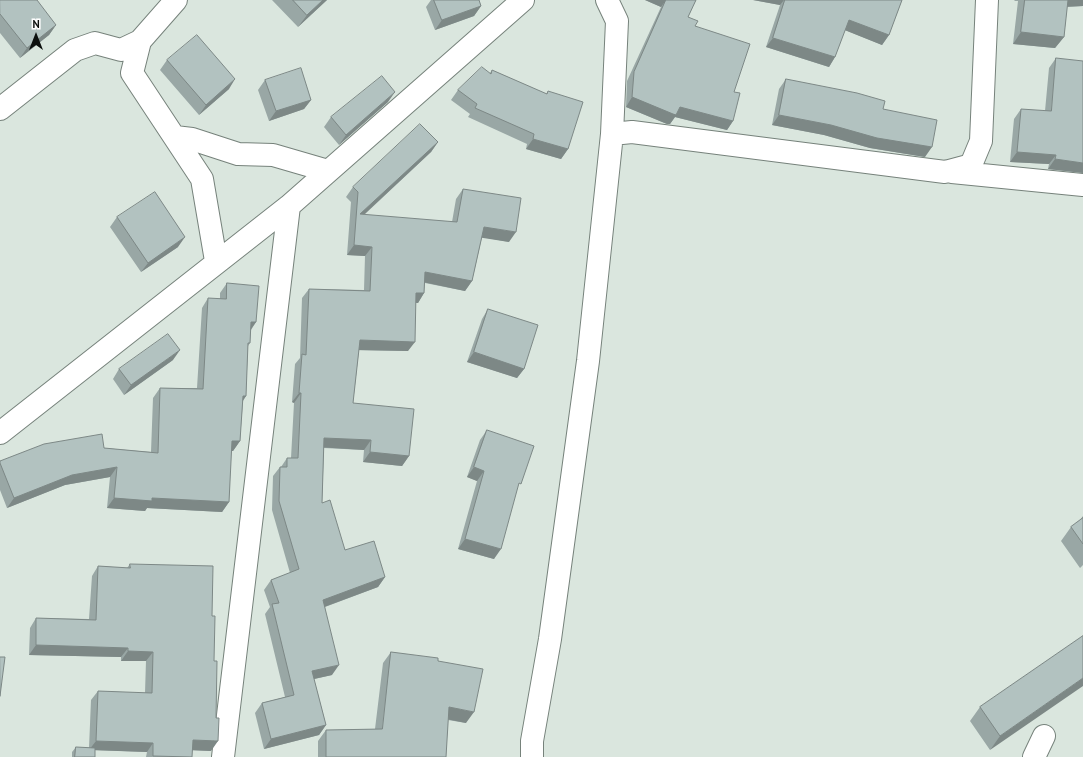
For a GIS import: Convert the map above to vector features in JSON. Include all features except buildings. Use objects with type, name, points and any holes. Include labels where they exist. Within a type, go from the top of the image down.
[{"type":"street","points":[[176,0],[131,46],[132,73],[202,179],[216,261]]},
{"type":"street","points":[[0,433],[216,261],[289,206],[523,0]]},
{"type":"street","points":[[532,757],[532,741],[550,639],[588,361],[612,134],[617,21],[607,0]]},
{"type":"street","points":[[945,172],[971,165],[981,141],[987,0]]},
{"type":"street","points":[[0,109],[75,50],[95,43],[131,46]]},
{"type":"street","points":[[612,134],[632,132],[945,172],[1083,185]]},
{"type":"street","points":[[175,137],[192,139],[238,154],[273,155],[328,171]]},
{"type":"street","points":[[222,757],[289,206]]},
{"type":"street","points":[[1034,757],[1044,736]]}]
